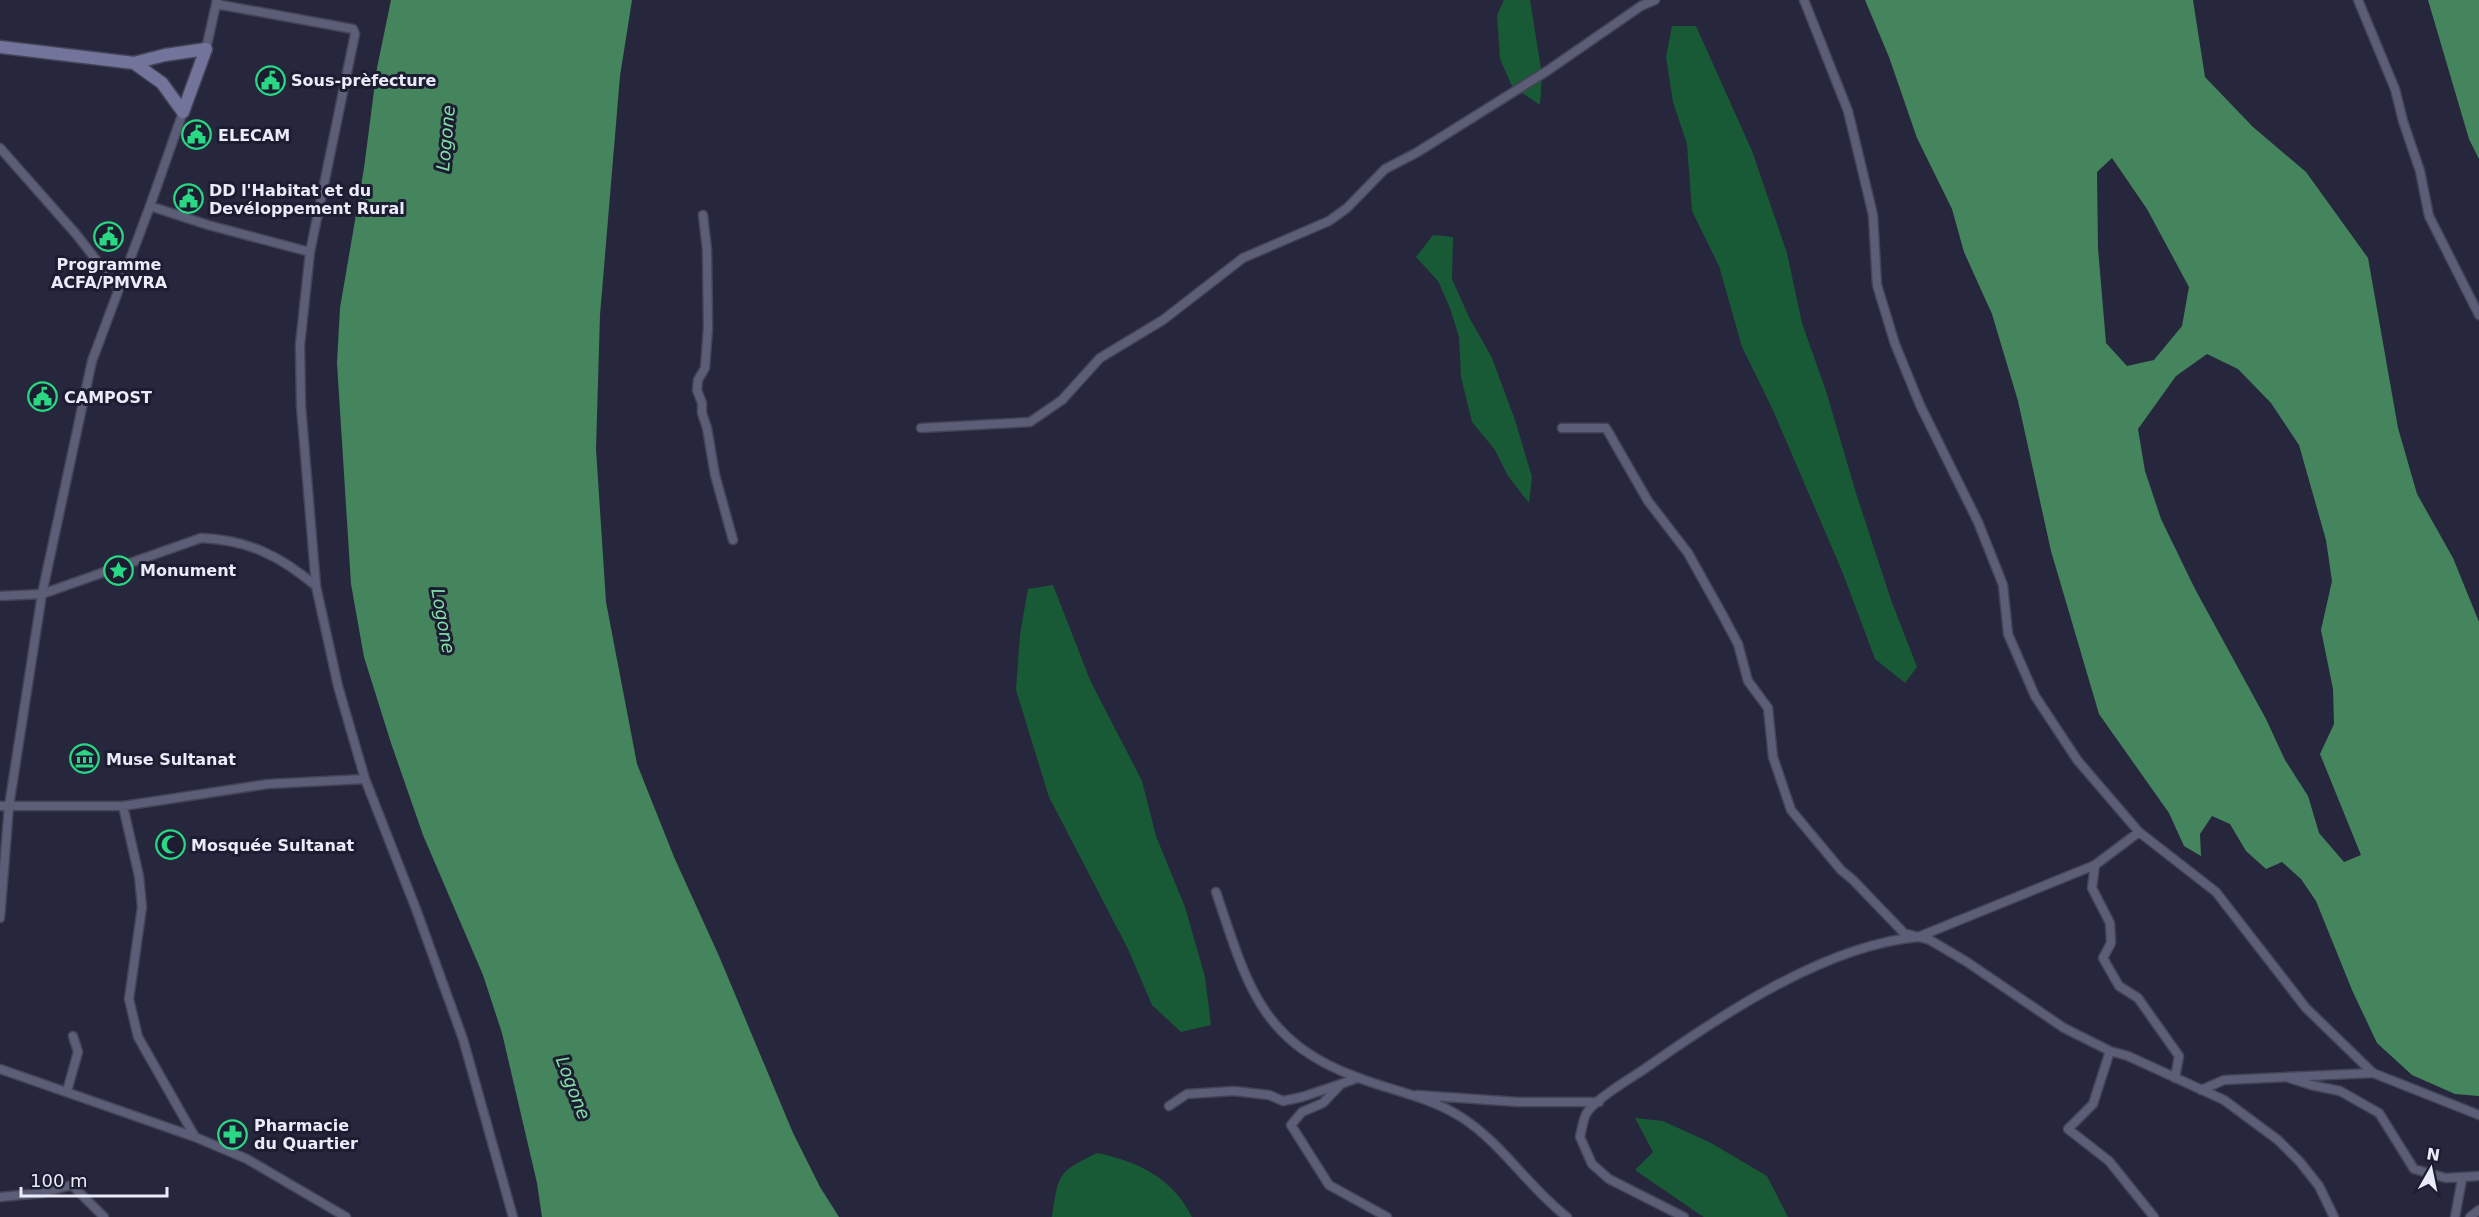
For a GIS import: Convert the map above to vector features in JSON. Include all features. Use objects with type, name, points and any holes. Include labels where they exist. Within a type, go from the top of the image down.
[{"type":"street","points":[[921,429],[1030,422],[1062,400],[1100,358],[1162,320],[1243,258],[1329,220],[1347,208],[1385,169],[1461,125],[1547,71],[1641,6],[1655,0]]},
{"type":"street","points":[[1804,0],[1848,111],[1873,215],[1877,285],[1895,344],[1920,405],[1978,522],[2003,585],[2008,634],[2035,696],[2078,761],[2139,832],[2216,892],[2306,1008],[2373,1073],[2479,1115]]},
{"type":"street","points":[[2358,0],[2395,89],[2420,171],[2429,216],[2479,315]]},
{"type":"street","points":[[0,918],[5,806],[42,594],[92,361],[206,49],[217,2],[353,29],[355,34],[310,252],[300,345],[301,406],[316,586],[338,686],[365,779],[416,909],[463,1039],[513,1217]]},
{"type":"street","points":[[0,47],[134,63],[165,55],[206,49]]},
{"type":"street","points":[[134,63],[162,82],[183,112]]},
{"type":"street","points":[[0,148],[76,234],[118,288]]},
{"type":"street","points":[[150,206],[208,225],[310,252]]},
{"type":"street","points":[[703,214],[707,250],[708,316],[705,368],[698,380],[697,390],[702,402],[702,413],[707,428],[715,475],[733,540]]},
{"type":"street","points":[[1562,428],[1606,428],[1648,501],[1688,553],[1738,644],[1748,681],[1768,708],[1773,757],[1791,810],[1841,870],[1904,933],[1930,940],[1967,962],[2064,1028],[2110,1051],[2128,1056],[2224,1100],[2278,1140],[2300,1162],[2319,1186],[2334,1217]]},
{"type":"street","points":[[0,596],[42,594],[201,538],[224,539],[271,554],[293,567],[316,586]]},
{"type":"street","points":[[5,806],[123,806],[268,784],[365,779]]},
{"type":"street","points":[[123,806],[139,876],[142,907],[129,999],[138,1037],[195,1137]]},
{"type":"street","points":[[1684,1217],[1609,1179],[1592,1164],[1580,1137],[1588,1111],[1702,1028],[1760,995],[1856,950],[1892,939],[1918,937],[2095,865],[2139,832]]},
{"type":"street","points":[[2095,865],[2092,888],[2110,923],[2111,943],[2103,958],[2119,986],[2138,998],[2179,1056],[2175,1078]]},
{"type":"street","points":[[1216,892],[1247,982],[1269,1018],[1300,1047],[1357,1078],[1436,1104],[1460,1116],[1482,1132],[1548,1203],[1567,1217]]},
{"type":"street","points":[[67,1091],[78,1052],[73,1036]]},
{"type":"street","points":[[2110,1051],[2093,1104],[2068,1129],[2109,1161],[2154,1217]]},
{"type":"street","points":[[0,1069],[195,1137],[248,1160],[346,1217]]},
{"type":"street","points":[[2201,1089],[2224,1080],[2373,1073]]},
{"type":"street","points":[[2286,1077],[2340,1091],[2379,1113],[2414,1169],[2446,1178],[2462,1179],[2479,1176]]},
{"type":"street","points":[[1169,1106],[1187,1094],[1234,1090],[1269,1095],[1284,1101],[1357,1078]]},
{"type":"street","points":[[1341,1084],[1323,1103],[1302,1112],[1291,1125],[1329,1185],[1387,1217]]},
{"type":"street","points":[[1411,1095],[1443,1095],[1518,1102],[1599,1102]]},
{"type":"street","points":[[2455,1217],[2462,1179]]},
{"type":"street","points":[[0,1197],[42,1193],[72,1185],[104,1217]]},
{"type":"street","points":[[2470,1217],[2479,1210]]},
{"type":"shaded area","points":[[1504,0],[1530,0],[1542,75],[1540,105],[1512,86],[1500,59],[1497,15]]},
{"type":"shaded area","points":[[1672,26],[1696,26],[1752,151],[1787,253],[1802,323],[1826,391],[1856,493],[1891,600],[1917,667],[1905,683],[1875,659],[1842,571],[1772,408],[1742,347],[1719,266],[1692,211],[1687,144],[1673,102],[1666,57]]},
{"type":"shaded area","points":[[1433,235],[1453,237],[1452,279],[1469,317],[1492,358],[1515,420],[1532,477],[1529,503],[1508,476],[1495,450],[1472,422],[1461,377],[1459,337],[1450,308],[1438,281],[1416,257]]},
{"type":"shaded area","points":[[1053,585],[1090,680],[1142,781],[1156,836],[1185,907],[1205,977],[1211,1025],[1181,1032],[1152,1005],[1128,949],[1049,797],[1016,690],[1020,634],[1028,589]]},
{"type":"shaded area","points":[[1635,1118],[1663,1121],[1711,1143],[1767,1176],[1788,1217],[1704,1217],[1699,1214],[1635,1170],[1653,1152]]},
{"type":"shaded area","points":[[1097,1153],[1140,1166],[1152,1173],[1175,1192],[1192,1217],[1052,1217],[1056,1192],[1062,1176],[1074,1165]]},
{"type":"water","name":"Logone","points":[[391,0],[632,0],[620,76],[600,315],[596,449],[606,602],[637,764],[674,857],[719,956],[793,1133],[820,1187],[839,1217],[542,1217],[537,1183],[502,1033],[483,975],[423,835],[391,743],[364,657],[351,584],[337,363],[340,308],[364,168],[377,68]]},
{"type":"water","points":[[1865,0],[2193,0],[2205,77],[2253,127],[2306,172],[2368,258],[2398,428],[2417,494],[2453,558],[2479,622],[2479,1096],[2455,1094],[2412,1075],[2377,1043],[2352,990],[2316,901],[2301,879],[2282,862],[2266,869],[2246,851],[2230,824],[2212,816],[2200,834],[2201,856],[2184,846],[2169,813],[2099,714],[2051,551],[2018,401],[1992,314],[1964,252],[1952,209],[1917,138],[1889,57]],"holes":[[[2112,158],[2147,209],[2189,287],[2182,326],[2154,360],[2127,366],[2106,343],[2098,248],[2097,172]],[[2207,354],[2238,369],[2271,403],[2299,445],[2326,540],[2332,581],[2321,630],[2333,689],[2334,724],[2320,754],[2361,855],[2344,862],[2319,833],[2308,796],[2285,760],[2266,719],[2195,589],[2161,519],[2145,471],[2138,429],[2176,376]]]},
{"type":"water","points":[[2428,0],[2479,0],[2479,159],[2469,139]]},
{"type":"place","name":"Sous-prèfecture","points":[[270,80]]},
{"type":"place","name":"ELECAM","points":[[197,135]]},
{"type":"place","name":"DD l'Habitat et du Devéloppement Rural","points":[[188,199]]},
{"type":"place","name":"Programme ACFA/PMVRA","points":[[109,236]]},
{"type":"place","name":"CAMPOST","points":[[43,397]]},
{"type":"place","name":"Monument","points":[[119,570]]},
{"type":"place","name":"Muse Sultanat","points":[[85,759]]},
{"type":"place","name":"Mosquée Sultanat","points":[[170,845]]},
{"type":"place","name":"Pharmacie du Quartier","points":[[233,1134]]}]
